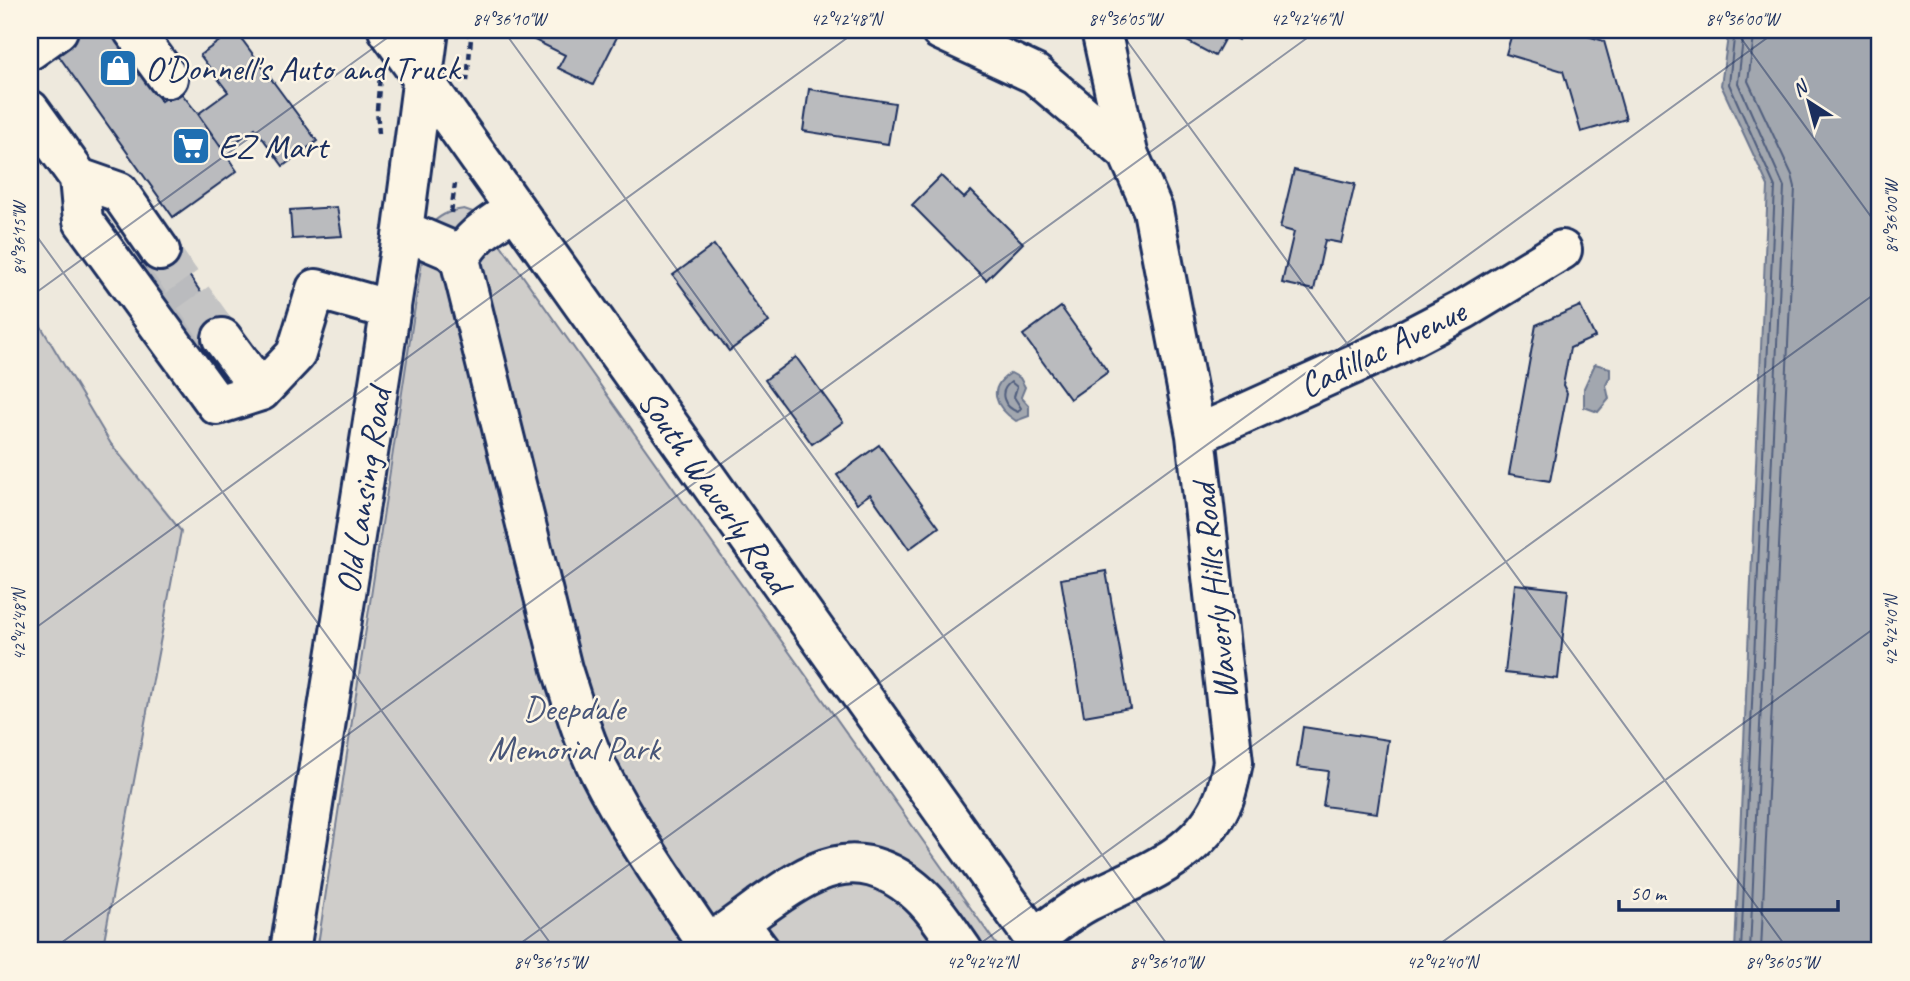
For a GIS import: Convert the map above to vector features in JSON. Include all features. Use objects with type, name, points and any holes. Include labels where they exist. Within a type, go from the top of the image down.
[{"type":"street","points":[[30,50],[58,30]]},
{"type":"street","points":[[133,30],[168,78]]},
{"type":"street","name":"South Waverly Road","points":[[388,30],[1039,945]]},
{"type":"street","name":"Old Lansing Road","points":[[290,951],[391,310],[429,30]]},
{"type":"street","name":"Waverly Hills Road","points":[[940,30],[1035,74],[1128,153]]},
{"type":"street","name":"Waverly Hills Road","points":[[1039,945],[1084,903],[1160,867],[1188,848],[1208,827],[1223,802],[1233,762],[1196,435],[1153,210],[1128,153],[1101,30]]},
{"type":"street","points":[[30,110],[79,178],[83,220],[217,405],[261,391],[296,354],[316,289],[391,310]]},
{"type":"street","points":[[79,178],[119,192],[160,251]]},
{"type":"street","points":[[460,259],[477,235],[515,209]]},
{"type":"street","points":[[403,230],[450,250],[460,259],[562,669],[579,722],[598,768],[626,822],[704,948],[749,937],[797,881],[826,867],[858,864],[887,872],[913,889],[932,908],[963,951]]},
{"type":"street","name":"Cadillac Avenue","points":[[1196,435],[1390,348],[1463,310],[1562,250]]},
{"type":"street","points":[[222,338],[261,391]]},
{"type":"path","points":[[465,30],[471,38]]},
{"type":"green space","name":"Deepdale Memorial Park","points":[[464,209],[479,214],[1001,951],[317,951],[427,228],[444,215]]},
{"type":"green space","points":[[30,308],[111,444],[181,531],[102,951],[30,951]]},
{"type":"water","points":[[1729,30],[1880,30],[1880,951],[1735,951],[1768,186],[1721,85]]},
{"type":"water","points":[[1595,364],[1610,368],[1606,385],[1609,399],[1598,412],[1584,407],[1584,388]]},
{"type":"water","points":[[1011,373],[1020,378],[1025,387],[1021,397],[1029,406],[1029,416],[1016,421],[1003,410],[996,397],[998,385]]},
{"type":"building","points":[[67,30],[111,30],[161,101],[178,89],[237,171],[173,217],[49,42]]},
{"type":"building","points":[[235,30],[317,141],[283,166],[255,128],[224,151],[198,114],[228,92],[200,55]]},
{"type":"building","points":[[525,30],[601,30],[617,37],[593,85],[558,68],[565,55],[522,34]]},
{"type":"building","points":[[1187,30],[1243,30],[1238,40],[1227,34],[1215,56],[1183,39]]},
{"type":"building","points":[[1513,30],[1568,30],[1604,41],[1626,119],[1581,132],[1563,71],[1506,54]]},
{"type":"building","points":[[809,89],[895,103],[888,144],[803,131]]},
{"type":"building","points":[[1294,170],[1355,184],[1341,243],[1325,240],[1314,290],[1282,283],[1294,232],[1280,228]]},
{"type":"building","points":[[941,176],[964,198],[971,191],[1023,243],[986,280],[912,205]]},
{"type":"building","points":[[337,207],[342,236],[292,239],[290,210]]},
{"type":"building","points":[[168,245],[229,333],[199,354],[138,266]]},
{"type":"building","points":[[714,245],[769,322],[729,351],[673,275]]},
{"type":"building","points":[[1580,306],[1595,337],[1570,348],[1563,385],[1567,393],[1550,481],[1509,474],[1536,325]]},
{"type":"building","points":[[1061,307],[1108,372],[1070,399],[1023,335]]},
{"type":"building","points":[[796,357],[843,422],[812,444],[765,380]]},
{"type":"building","points":[[879,445],[939,527],[909,549],[870,494],[857,503],[837,475]]},
{"type":"building","points":[[1106,571],[1130,708],[1084,716],[1061,579]]},
{"type":"building","points":[[1515,584],[1568,590],[1558,679],[1505,673]]},
{"type":"building","points":[[1303,727],[1388,740],[1377,813],[1323,806],[1328,771],[1297,767]]},
{"type":"tunnel","points":[[160,251],[222,338]]},
{"type":"place","name":"O'Donnell's Auto and Truck","points":[[118,68]]},
{"type":"place","name":"EZ Mart","points":[[191,146]]}]
